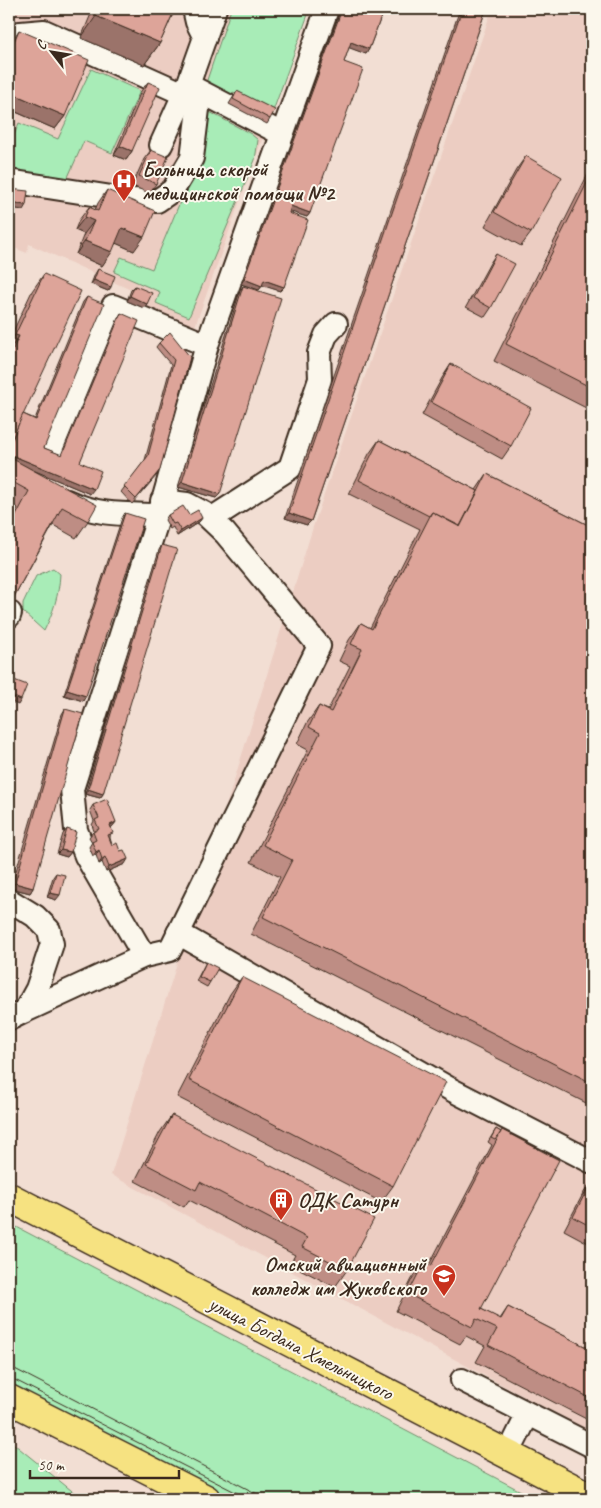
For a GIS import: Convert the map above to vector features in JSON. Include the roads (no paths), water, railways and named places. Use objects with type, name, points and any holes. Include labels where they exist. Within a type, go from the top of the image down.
[{"type":"main road","name":"улица Богдана Хмельницкого","points":[[9,1198],[592,1498]]},
{"type":"main road","points":[[9,1399],[206,1499]]},
{"type":"street","points":[[194,9],[197,22],[205,38]]},
{"type":"street","points":[[162,146],[186,89],[215,9]]},
{"type":"street","points":[[144,956],[86,856],[76,830],[72,788],[161,508],[207,345],[326,9]]},
{"type":"street","points":[[9,34],[44,31],[186,89],[282,134]]},
{"type":"street","points":[[9,181],[131,200],[157,201],[173,190],[192,158],[198,109],[186,89]]},
{"type":"street","points":[[53,449],[113,306],[207,345]]},
{"type":"street","points":[[211,519],[290,468],[320,379],[319,353],[326,335],[336,324]]},
{"type":"street","points":[[17,1015],[174,941],[319,646],[225,533],[204,512],[187,504],[106,514],[80,507],[48,492]]},
{"type":"street","points":[[9,900],[35,916],[49,930],[52,944],[37,988],[17,1015]]},
{"type":"street","points":[[174,941],[452,1090],[592,1162]]},
{"type":"street","points":[[462,1380],[592,1446]]},
{"type":"street","points":[[508,1454],[528,1414]]},
{"type":"tram line","points":[[9,1366],[267,1499]]},
{"type":"tram line","points":[[9,1377],[249,1499]]},
{"type":"place","name":"Больница скорой медицинской помощи №2","points":[[124,202]]},
{"type":"place","name":"ОДК Сатурн","points":[[281,1221]]},
{"type":"place","name":"Омский авиационный колледж им Жуковского","points":[[444,1297]]}]
